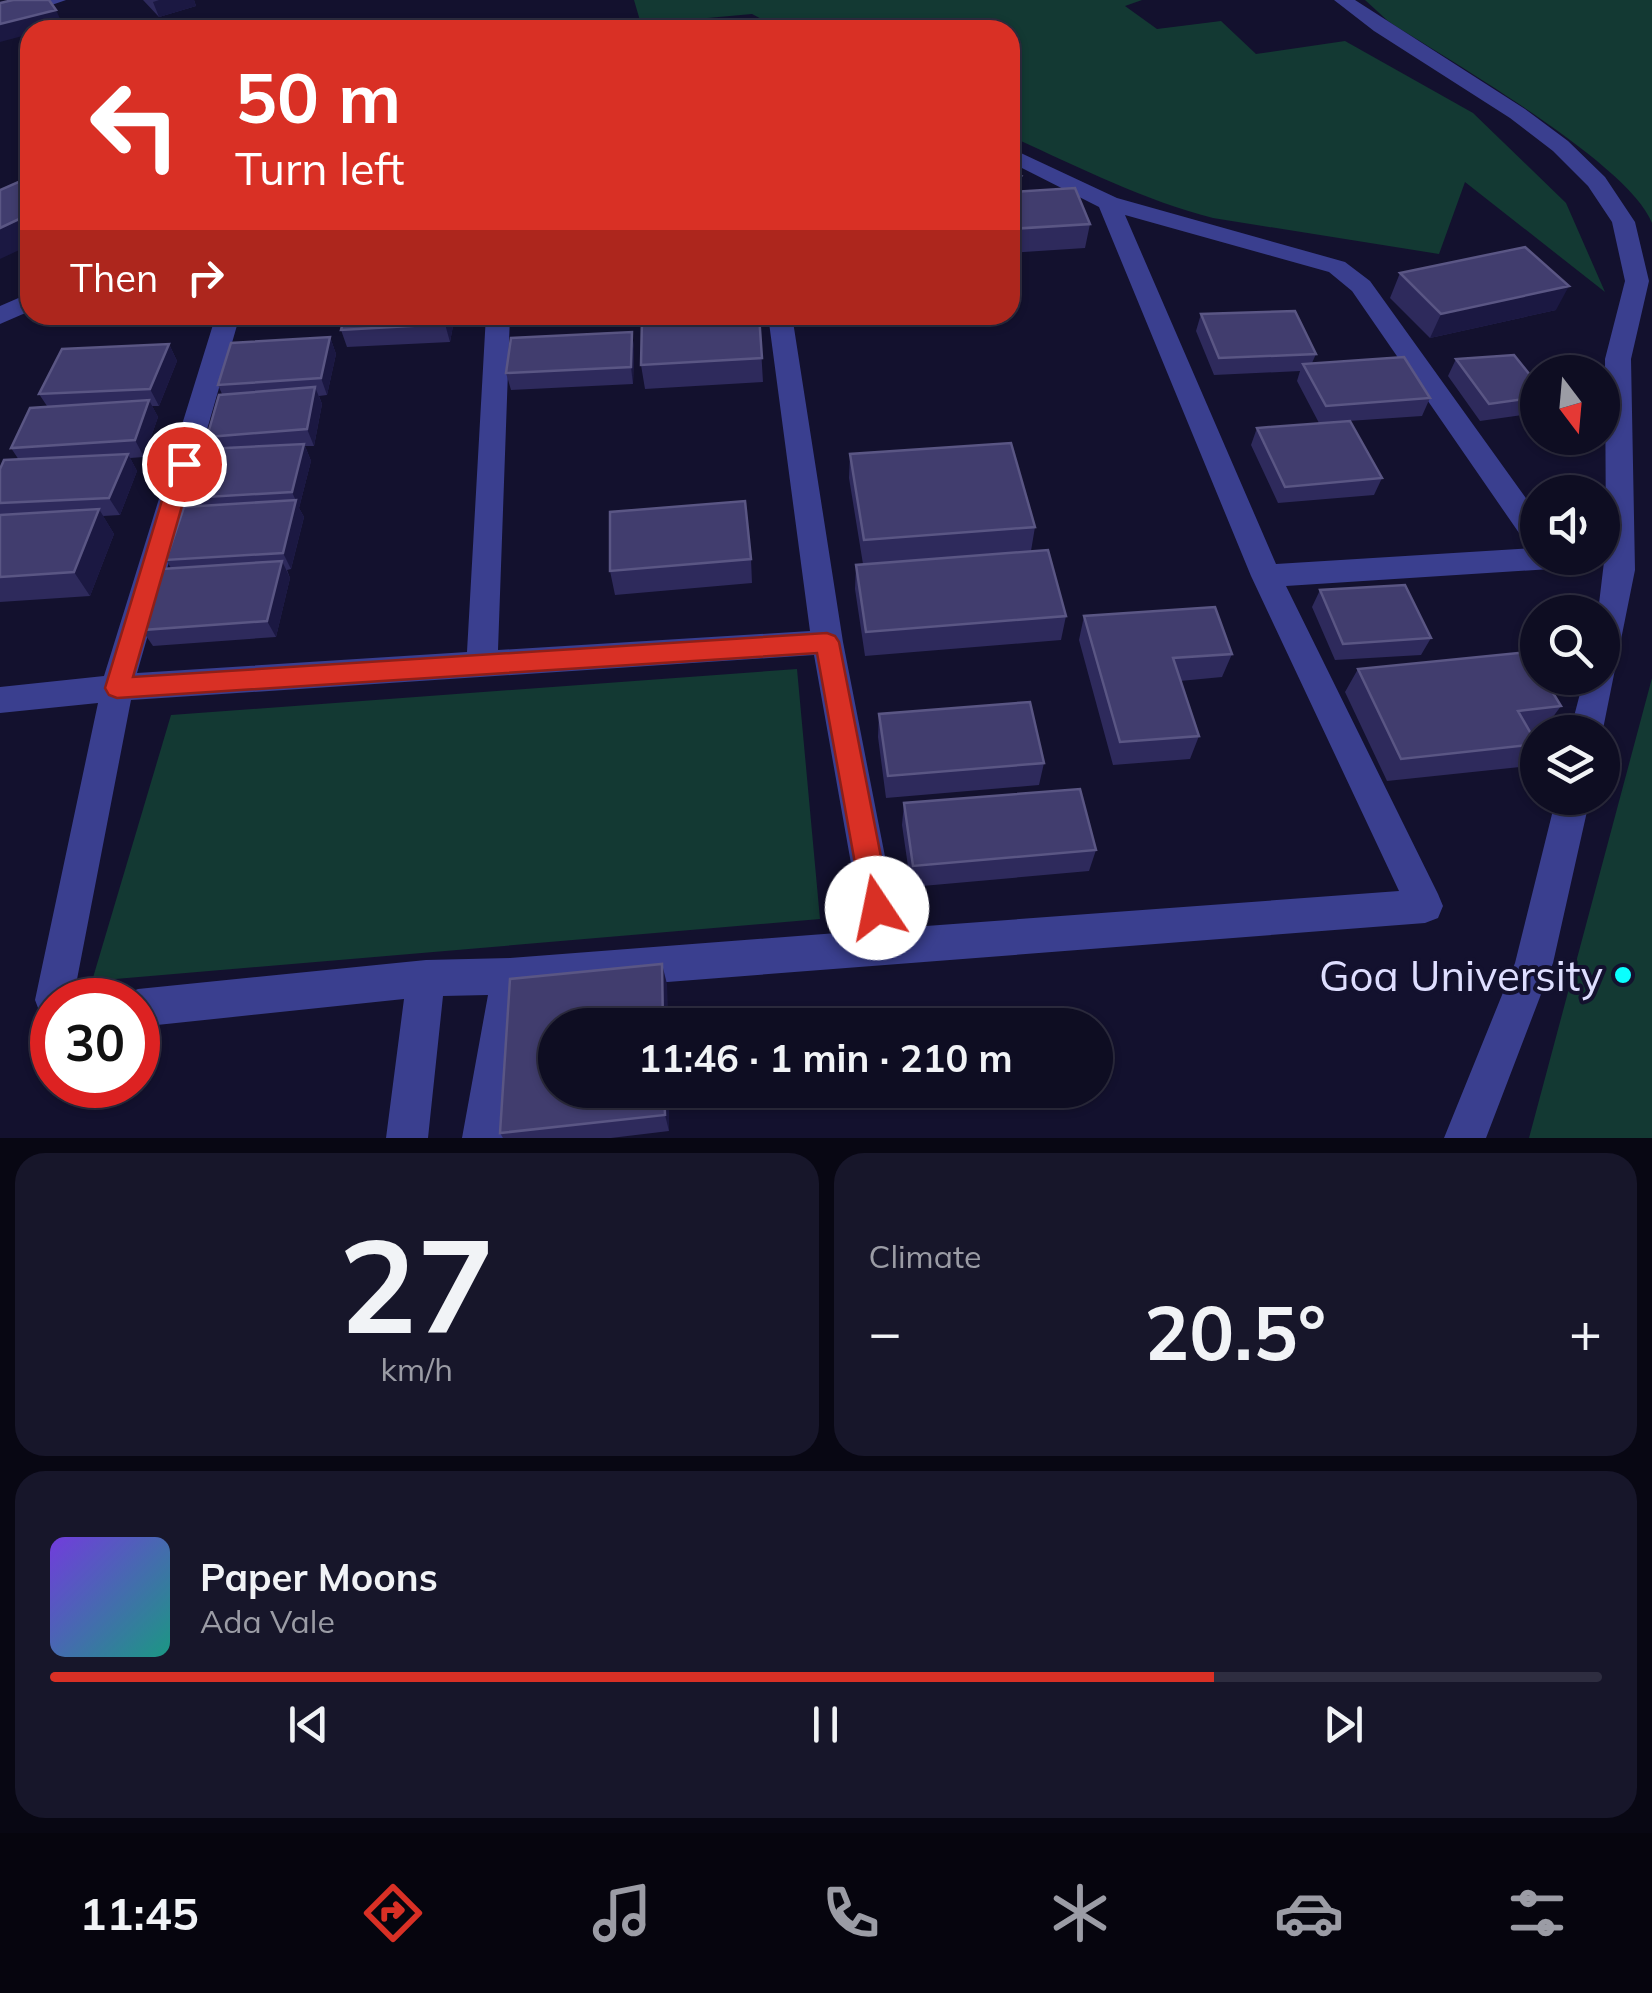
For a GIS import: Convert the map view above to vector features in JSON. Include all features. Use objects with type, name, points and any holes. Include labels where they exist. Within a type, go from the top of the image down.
[{"type":"street","points":[[0,17],[58,0]]},
{"type":"street","points":[[1343,0],[1545,134],[1590,175],[1628,226],[1638,273],[1616,367],[1622,481],[1620,573],[1616,595]]},
{"type":"street","points":[[1020,159],[1109,203],[1337,267],[1361,286],[1520,512]]},
{"type":"street","points":[[160,1006],[426,978],[510,976],[1426,906],[1266,576],[1109,203]]},
{"type":"street","points":[[58,978],[117,688],[225,325]]},
{"type":"street","points":[[482,664],[498,325]]},
{"type":"street","points":[[781,325],[827,642],[884,946]]},
{"type":"street","points":[[1266,576],[1520,562]]},
{"type":"street","points":[[0,700],[117,688],[827,642]]},
{"type":"street","points":[[1464,1138],[1534,964],[1568,815]]},
{"type":"street","points":[[484,1138],[510,976]]},
{"type":"street","points":[[408,1138],[426,978]]},
{"type":"green space","points":[[634,0],[1142,0],[1125,6],[1157,29],[1221,21],[1256,54],[1345,41],[1473,113],[1566,203],[1605,292],[1465,182],[1439,254],[1213,218],[1110,182],[1020,141],[1020,20],[764,20],[752,14],[640,20]]},
{"type":"green space","points":[[1365,0],[1652,0],[1652,223],[1637,199],[1574,143],[1388,21]]},
{"type":"green space","points":[[797,669],[820,919],[93,978],[171,715]]},
{"type":"green space","name":"Goa University","points":[[1652,678],[1652,1138],[1529,1138],[1615,815],[1620,815],[1620,798]]},
{"type":"building","points":[[49,0],[56,10],[0,24],[0,3]]},
{"type":"building","points":[[20,181],[20,219],[0,228],[0,190]]},
{"type":"building","points":[[1075,188],[1090,224],[1020,228],[1020,191]]},
{"type":"building","points":[[1525,247],[1569,286],[1441,314],[1400,273]]},
{"type":"building","points":[[1295,311],[1316,354],[1219,358],[1201,314]]},
{"type":"building","points":[[342,325],[428,325],[341,330]]},
{"type":"building","points":[[642,325],[760,325],[762,358],[641,365]]},
{"type":"building","points":[[632,332],[631,367],[506,373],[511,338]]},
{"type":"building","points":[[330,337],[321,378],[218,385],[231,343]]},
{"type":"building","points":[[169,344],[150,389],[39,394],[62,349]]},
{"type":"building","points":[[1514,355],[1520,362],[1520,400],[1489,404],[1456,359]]},
{"type":"building","points":[[1404,357],[1430,398],[1326,406],[1303,364]]},
{"type":"building","points":[[315,387],[307,429],[207,437],[219,395]]},
{"type":"building","points":[[149,400],[135,440],[11,448],[30,408]]},
{"type":"building","points":[[1350,421],[1382,478],[1285,487],[1257,428]]},
{"type":"building","points":[[1011,443],[1035,527],[864,540],[850,454]]},
{"type":"building","points":[[304,444],[292,492],[190,498],[206,449]]},
{"type":"building","points":[[128,454],[109,498],[0,503],[0,469],[4,460]]},
{"type":"building","points":[[296,500],[283,553],[166,560],[184,507]]},
{"type":"building","points":[[745,501],[751,559],[610,571],[610,512]]},
{"type":"building","points":[[99,509],[74,572],[0,577],[0,515]]},
{"type":"building","points":[[1048,550],[1066,616],[866,632],[856,565]]},
{"type":"building","points":[[282,561],[267,621],[142,630],[162,569]]},
{"type":"building","points":[[1405,585],[1431,638],[1343,644],[1320,590]]},
{"type":"building","points":[[1215,607],[1232,654],[1173,658],[1199,736],[1120,742],[1084,616]]},
{"type":"building","points":[[1520,653],[1520,695],[1554,695],[1561,706],[1518,711],[1520,746],[1401,759],[1358,669]]},
{"type":"building","points":[[1030,702],[1044,763],[888,776],[879,714]]},
{"type":"building","points":[[1080,789],[1096,850],[913,866],[904,803]]},
{"type":"building","points":[[662,964],[663,1008],[538,1008],[538,1108],[665,1108],[665,1115],[500,1133],[510,979]]},
{"type":"place","name":"Goa University","points":[[1623,975]]},
{"type":"route","points":[[184,464],[117,688],[827,642],[877,908]]}]
